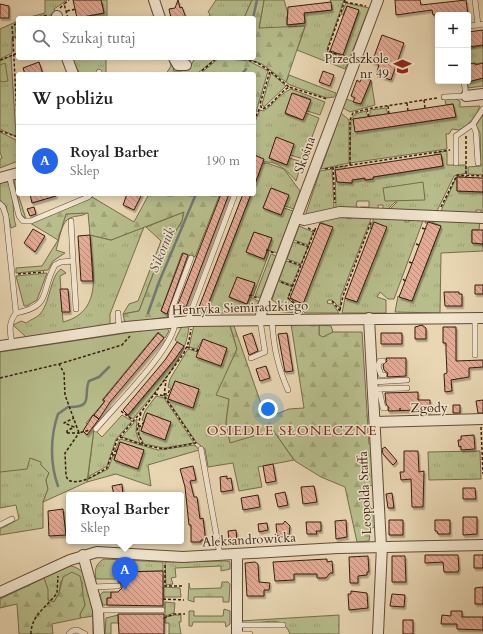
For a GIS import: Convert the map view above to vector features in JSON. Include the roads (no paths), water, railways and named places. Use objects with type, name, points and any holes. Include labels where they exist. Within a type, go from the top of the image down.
[{"type":"street","points":[[154,0],[159,16]]},
{"type":"street","name":"Skośna","points":[[260,320],[263,306],[377,4]]},
{"type":"street","points":[[68,60],[72,72]]},
{"type":"street","points":[[175,60],[178,65],[186,65]]},
{"type":"street","points":[[466,96],[483,94]]},
{"type":"street","points":[[296,218],[304,220],[335,212],[483,218]]},
{"type":"street","name":"Leopolda Staffa","points":[[369,318],[381,368],[381,396],[375,422],[382,546],[378,634]]},
{"type":"street","name":"Henryka Siemiradzkiego","points":[[0,346],[119,328],[189,321],[479,318]]},
{"type":"street","name":"Zgody","points":[[375,422],[482,420]]},
{"type":"street","name":"Aleksandrowicka","points":[[0,592],[83,555],[104,552],[183,557],[382,546],[483,545]]},
{"type":"street","points":[[237,554],[237,631]]},
{"type":"street","points":[[83,555],[98,610],[99,634]]},
{"type":"lane","points":[[475,0],[480,24]]},
{"type":"lane","points":[[444,97],[466,96],[464,84]]},
{"type":"lane","points":[[456,163],[456,136],[473,124],[483,109]]},
{"type":"lane","points":[[473,124],[476,132],[478,163]]},
{"type":"lane","points":[[9,175],[19,216],[23,221],[31,220],[89,196]]},
{"type":"lane","points":[[189,321],[233,196]]},
{"type":"lane","points":[[0,204],[3,207],[6,216],[16,313]]},
{"type":"lane","points":[[71,221],[76,309]]},
{"type":"lane","points":[[93,429],[164,350],[173,335],[172,309],[192,258]]},
{"type":"lane","points":[[12,344],[10,328],[12,318],[16,313],[31,310],[41,303],[52,273],[58,264],[73,261]]},
{"type":"lane","points":[[118,313],[119,328]]},
{"type":"lane","points":[[475,355],[479,318]]},
{"type":"lane","points":[[272,319],[276,353],[288,390]]},
{"type":"lane","points":[[251,358],[265,352],[260,320]]},
{"type":"lane","points":[[381,396],[407,380]]},
{"type":"lane","points":[[381,396],[407,388]]},
{"type":"lane","points":[[201,450],[220,555]]},
{"type":"lane","points":[[0,525],[12,519]]},
{"type":"lane","points":[[92,587],[118,586]]},
{"type":"lane","points":[[98,610],[162,610]]},
{"type":"lane","points":[[237,631],[283,625]]},
{"type":"lane","points":[[69,634],[76,630],[82,631],[85,634]]},
{"type":"lane","points":[[237,631],[250,634]]},
{"type":"waterway","name":"Sikornik","points":[[253,16],[257,0]]},
{"type":"waterway","name":"Sikornik","points":[[148,313],[159,282],[195,196]]},
{"type":"waterway","points":[[71,407],[83,405],[86,399],[89,381],[99,377],[109,367]]},
{"type":"waterway","name":"Sikornik","points":[[58,486],[52,460],[52,441],[58,414],[68,407]]},
{"type":"place","name":"Przedszkole nr 49","points":[[402,66]]},
{"type":"place","name":"Royal Barber","points":[[125,590]]},
{"type":"district","name":"OSIEDLE SŁONECZNE","points":[[292,430]]}]
